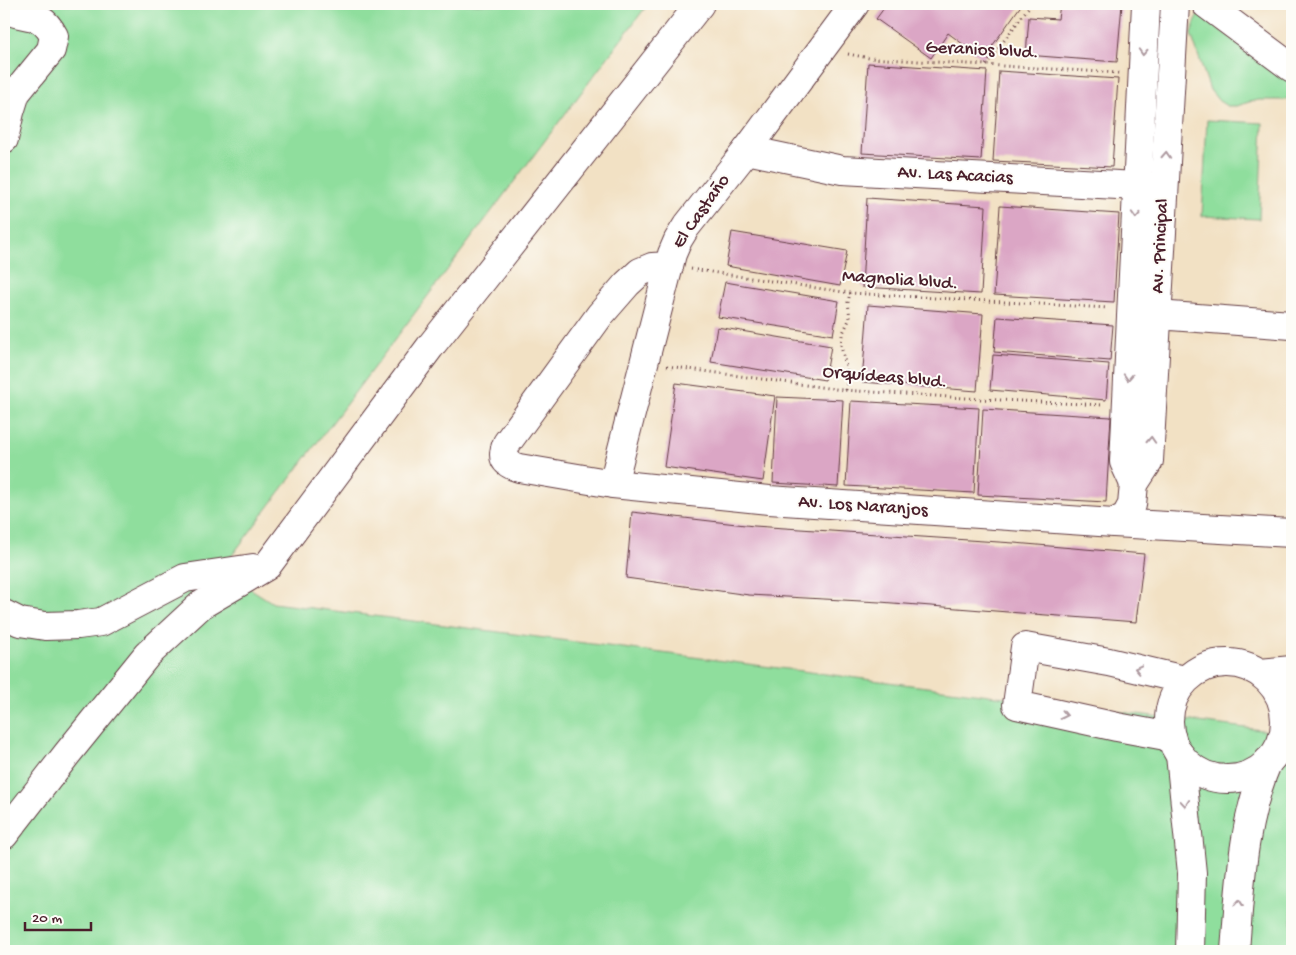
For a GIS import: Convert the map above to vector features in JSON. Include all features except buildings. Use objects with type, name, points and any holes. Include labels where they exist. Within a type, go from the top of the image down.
[{"type":"street","points":[[4,836],[147,655],[201,605],[267,566],[430,347],[700,4]]},
{"type":"street","name":"El Castaño","points":[[613,484],[672,254],[678,240],[855,4]]},
{"type":"street","name":"Av. Principal","points":[[1114,523],[1126,516],[1132,505],[1134,484],[1149,461],[1140,314],[1137,186],[1146,4]]},
{"type":"street","name":"Av. Principal","points":[[1134,484],[1124,462],[1126,406],[1140,314],[1164,188],[1175,4]]},
{"type":"street","points":[[1206,4],[1292,68]]},
{"type":"street","points":[[4,8],[12,13],[41,19],[49,26],[54,36],[51,50],[16,94],[4,139]]},
{"type":"street","name":"Av. Las Acacias","points":[[747,150],[842,170],[1164,188]]},
{"type":"street","name":"Av. Los Naranjos","points":[[669,266],[652,267],[640,272],[600,315],[506,443],[503,453],[505,460],[510,465],[613,484],[769,500],[1292,533]]},
{"type":"street","points":[[1140,314],[1292,325]]},
{"type":"street","points":[[4,614],[20,622],[45,626],[102,622],[185,578],[267,566]]},
{"type":"street","points":[[1186,680],[1109,662],[1025,647],[1017,705],[1117,727],[1175,746],[1194,769],[1212,777],[1232,778],[1252,773],[1280,750]]},
{"type":"street","points":[[1190,951],[1192,873],[1175,746],[1169,722],[1171,707],[1176,693],[1186,680],[1198,670],[1213,664],[1230,662],[1245,665],[1260,673],[1272,684],[1280,698],[1284,713],[1284,730],[1280,750],[1260,781],[1248,828],[1242,865],[1235,951]]},
{"type":"street","points":[[1260,673],[1292,670]]},
{"type":"path","points":[[986,65],[1030,4]]},
{"type":"path","name":"Geranios blvd.","points":[[822,48],[869,58],[1142,75]]},
{"type":"path","name":"Magnolia blvd.","points":[[669,266],[850,293],[1140,314]]},
{"type":"path","points":[[846,390],[848,375],[841,346],[842,335],[850,318],[848,302],[850,293]]},
{"type":"path","name":"Orquídeas blvd.","points":[[644,363],[846,390],[981,400],[1126,406]]},
{"type":"green space","points":[[4,4],[648,4],[221,570],[273,603],[1292,734],[1292,951],[4,951]]},
{"type":"green space","points":[[1198,14],[1292,81],[1292,97],[1284,100],[1259,100],[1237,106],[1227,106],[1219,101],[1210,90],[1191,34]]},
{"type":"green space","points":[[1207,120],[1263,123],[1259,219],[1202,216]]}]
